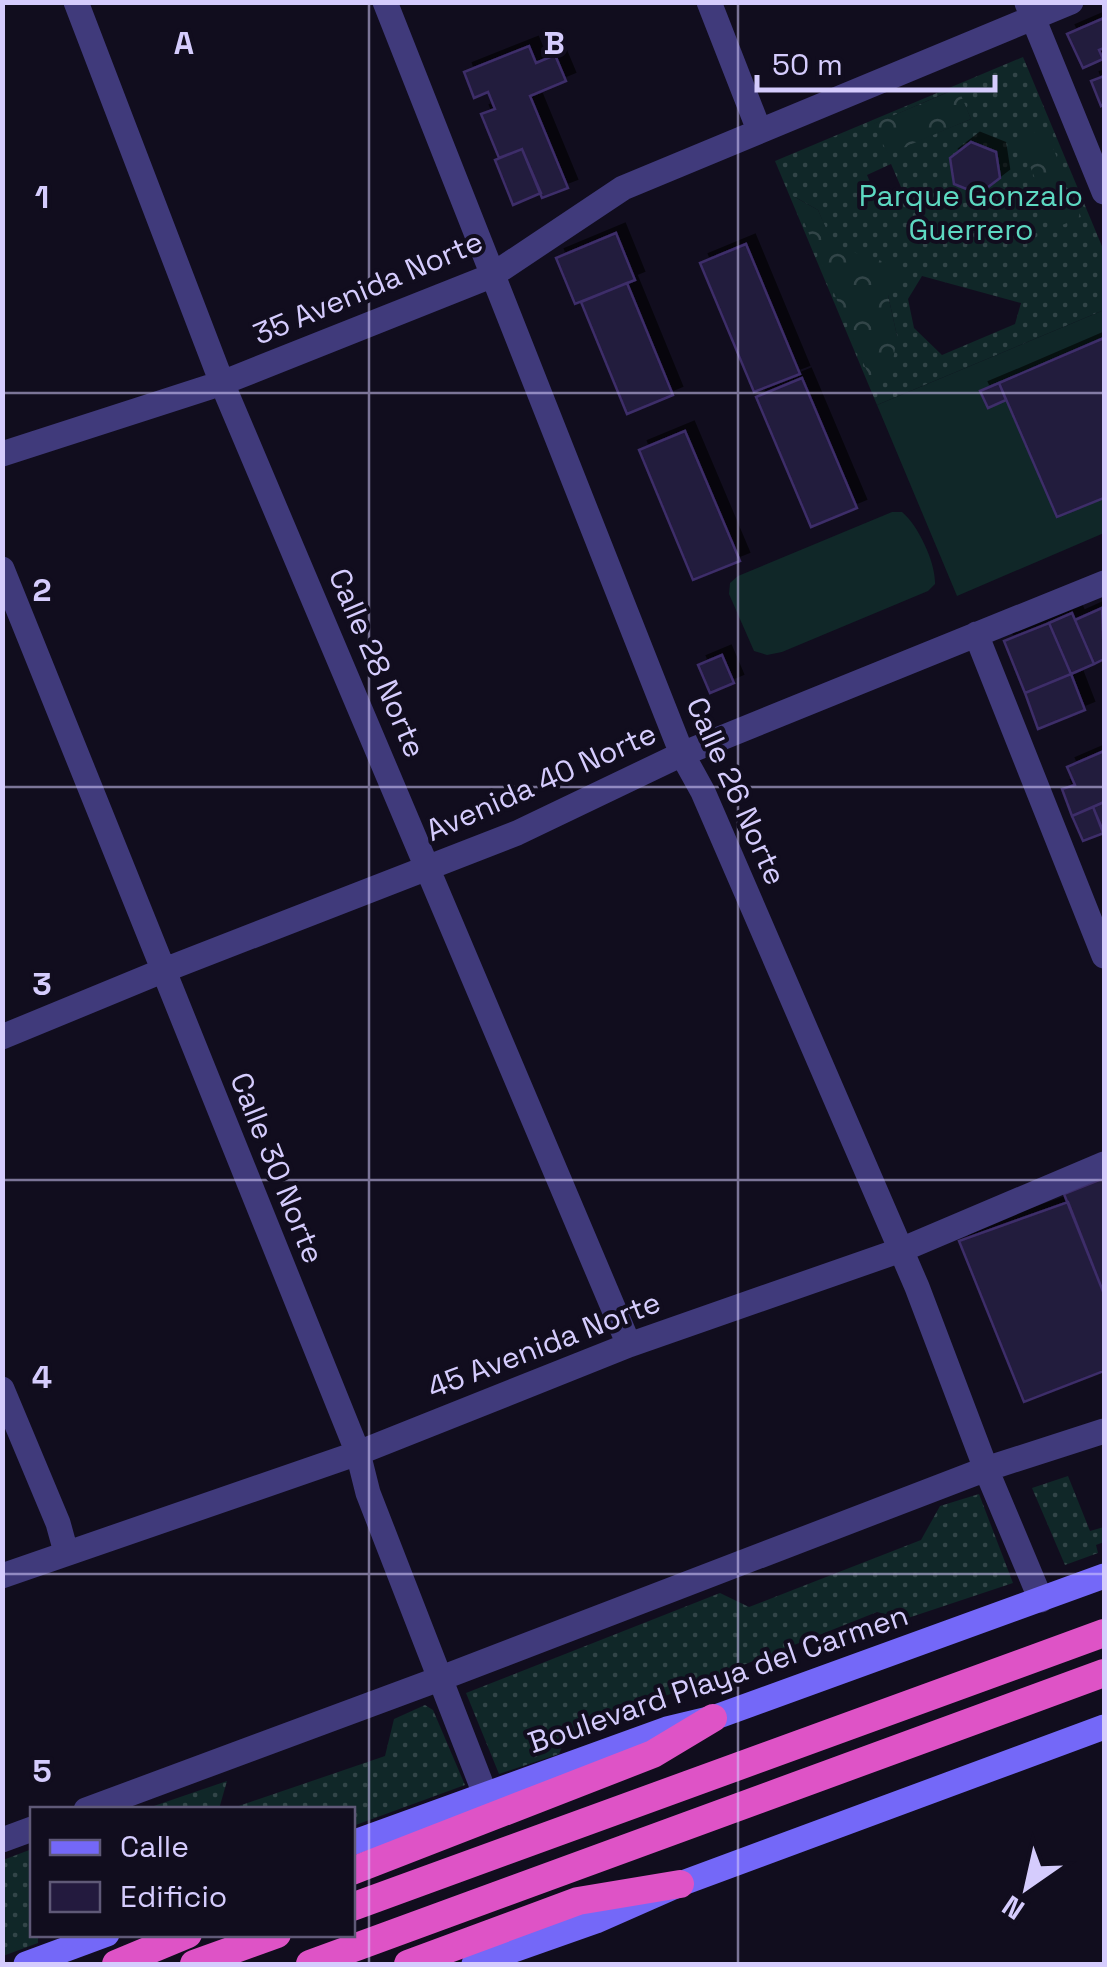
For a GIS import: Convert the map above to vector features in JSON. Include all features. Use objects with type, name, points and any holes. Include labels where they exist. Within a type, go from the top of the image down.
[{"type":"highway","points":[[355,1907],[1104,1634]]},
{"type":"highway","points":[[310,1964],[1104,1673]]},
{"type":"highway","points":[[355,1870],[652,1754],[712,1718]]},
{"type":"highway","points":[[408,1964],[578,1902],[680,1884]]},
{"type":"highway","points":[[116,1964],[181,1937]]},
{"type":"highway","points":[[194,1964],[269,1937]]},
{"type":"main road","name":"Boulevard Playa del Carmen","points":[[355,1842],[1104,1576]]},
{"type":"main road","points":[[474,1964],[1104,1726]]},
{"type":"main road","points":[[26,1964],[99,1937]]},
{"type":"street","name":"Calle 28 Norte","points":[[76,2],[222,384],[628,1344]]},
{"type":"street","name":"Calle 26 Norte","points":[[385,2],[682,754],[703,792],[901,1250],[1041,1600]]},
{"type":"street","points":[[709,2],[758,130]]},
{"type":"street","name":"35 Avenida Norte","points":[[2,454],[222,384],[491,276],[623,188],[1030,10],[1070,2]]},
{"type":"street","points":[[1030,10],[1104,192]]},
{"type":"street","name":"Calle 30 Norte","points":[[2,569],[358,1453],[368,1493],[485,1794]]},
{"type":"street","name":"Avenida 40 Norte","points":[[2,1037],[162,970],[517,833],[682,754],[1104,583]]},
{"type":"street","points":[[976,634],[1104,956]]},
{"type":"street","name":"45 Avenida Norte","points":[[2,1576],[358,1453],[628,1344],[901,1250],[1104,1164]]},
{"type":"street","points":[[2,1389],[58,1523],[66,1552]]},
{"type":"street","points":[[94,1807],[986,1468],[1104,1431]]},
{"type":"street","points":[[2,1840],[30,1831]]},
{"type":"green space","name":"Parque Gonzalo Guerrero","points":[[1023,57],[1104,251],[1104,310],[877,405],[775,161]],"holes":[[[957,88],[971,119],[888,153],[874,124]],[[891,164],[904,194],[880,205],[867,175]],[[795,197],[818,210],[833,246],[888,295],[897,336],[872,382]],[[922,276],[1021,303],[1015,324],[942,355],[914,328],[908,299]]]},
{"type":"green space","points":[[958,88],[971,119],[888,154],[873,124]]},
{"type":"green space","points":[[1045,128],[1081,217],[1055,228],[1019,139]]},
{"type":"green space","points":[[793,196],[818,210],[834,246],[907,269],[888,295],[897,336],[891,373],[872,383]]},
{"type":"green space","points":[[1104,310],[1104,533],[957,596],[877,405]]},
{"type":"green space","points":[[892,512],[902,512],[920,535],[933,566],[935,584],[928,591],[782,652],[767,655],[754,651],[729,594],[730,583],[738,576]]},
{"type":"green space","points":[[1068,1476],[1090,1531],[1104,1527],[1104,1542],[1096,1545],[1098,1553],[1065,1565],[1032,1488]]},
{"type":"green space","points":[[979,1494],[1013,1583],[905,1619],[877,1612],[567,1735],[559,1754],[499,1774],[466,1693],[720,1593],[749,1607],[921,1540],[940,1506]]},
{"type":"green space","points":[[425,1705],[433,1710],[465,1785],[355,1825],[355,1807],[236,1807],[385,1756],[394,1719]]},
{"type":"green space","points":[[227,1781],[220,1807],[151,1807]]},
{"type":"green space","points":[[30,1850],[30,1937],[38,1937],[38,1943],[3,1956],[3,1860]]},
{"type":"building","points":[[1104,18],[1104,48],[1099,50],[1103,59],[1083,68],[1067,34]]},
{"type":"building","points":[[529,46],[536,63],[555,55],[566,81],[530,96],[568,188],[542,198],[522,149],[499,158],[481,114],[495,109],[488,92],[474,98],[464,72]]},
{"type":"building","points":[[1104,76],[1104,104],[1101,106],[1091,81]]},
{"type":"building","points":[[971,142],[996,152],[1000,178],[979,194],[954,184],[950,158]]},
{"type":"building","points":[[522,149],[541,193],[513,205],[495,160]]},
{"type":"building","points":[[616,233],[635,280],[575,304],[556,258]]},
{"type":"building","points":[[746,244],[800,374],[754,392],[700,263]]},
{"type":"building","points":[[627,283],[673,395],[627,414],[581,302]]},
{"type":"building","points":[[1104,338],[1104,498],[1057,517],[999,383]]},
{"type":"building","points":[[802,378],[857,508],[811,527],[756,397]]},
{"type":"building","points":[[999,383],[1006,400],[988,408],[980,391]]},
{"type":"building","points":[[685,431],[740,561],[693,580],[639,450]]},
{"type":"building","points":[[1102,608],[1104,659],[1094,664],[1075,620]]},
{"type":"building","points":[[1072,613],[1094,664],[1071,674],[1049,623]]},
{"type":"building","points":[[1049,623],[1071,674],[1025,693],[1004,641]]},
{"type":"building","points":[[722,655],[734,683],[710,693],[698,665]]},
{"type":"building","points":[[1071,674],[1085,710],[1038,729],[1025,693]]},
{"type":"building","points":[[1104,751],[1104,802],[1072,816],[1062,789],[1075,785],[1067,767]]},
{"type":"building","points":[[1104,802],[1104,835],[1093,807]]},
{"type":"building","points":[[1093,807],[1104,833],[1083,841],[1072,816]]},
{"type":"building","points":[[1104,1178],[1104,1294],[1064,1194]]},
{"type":"building","points":[[1068,1202],[1104,1294],[1104,1371],[1024,1402],[959,1241]]}]
